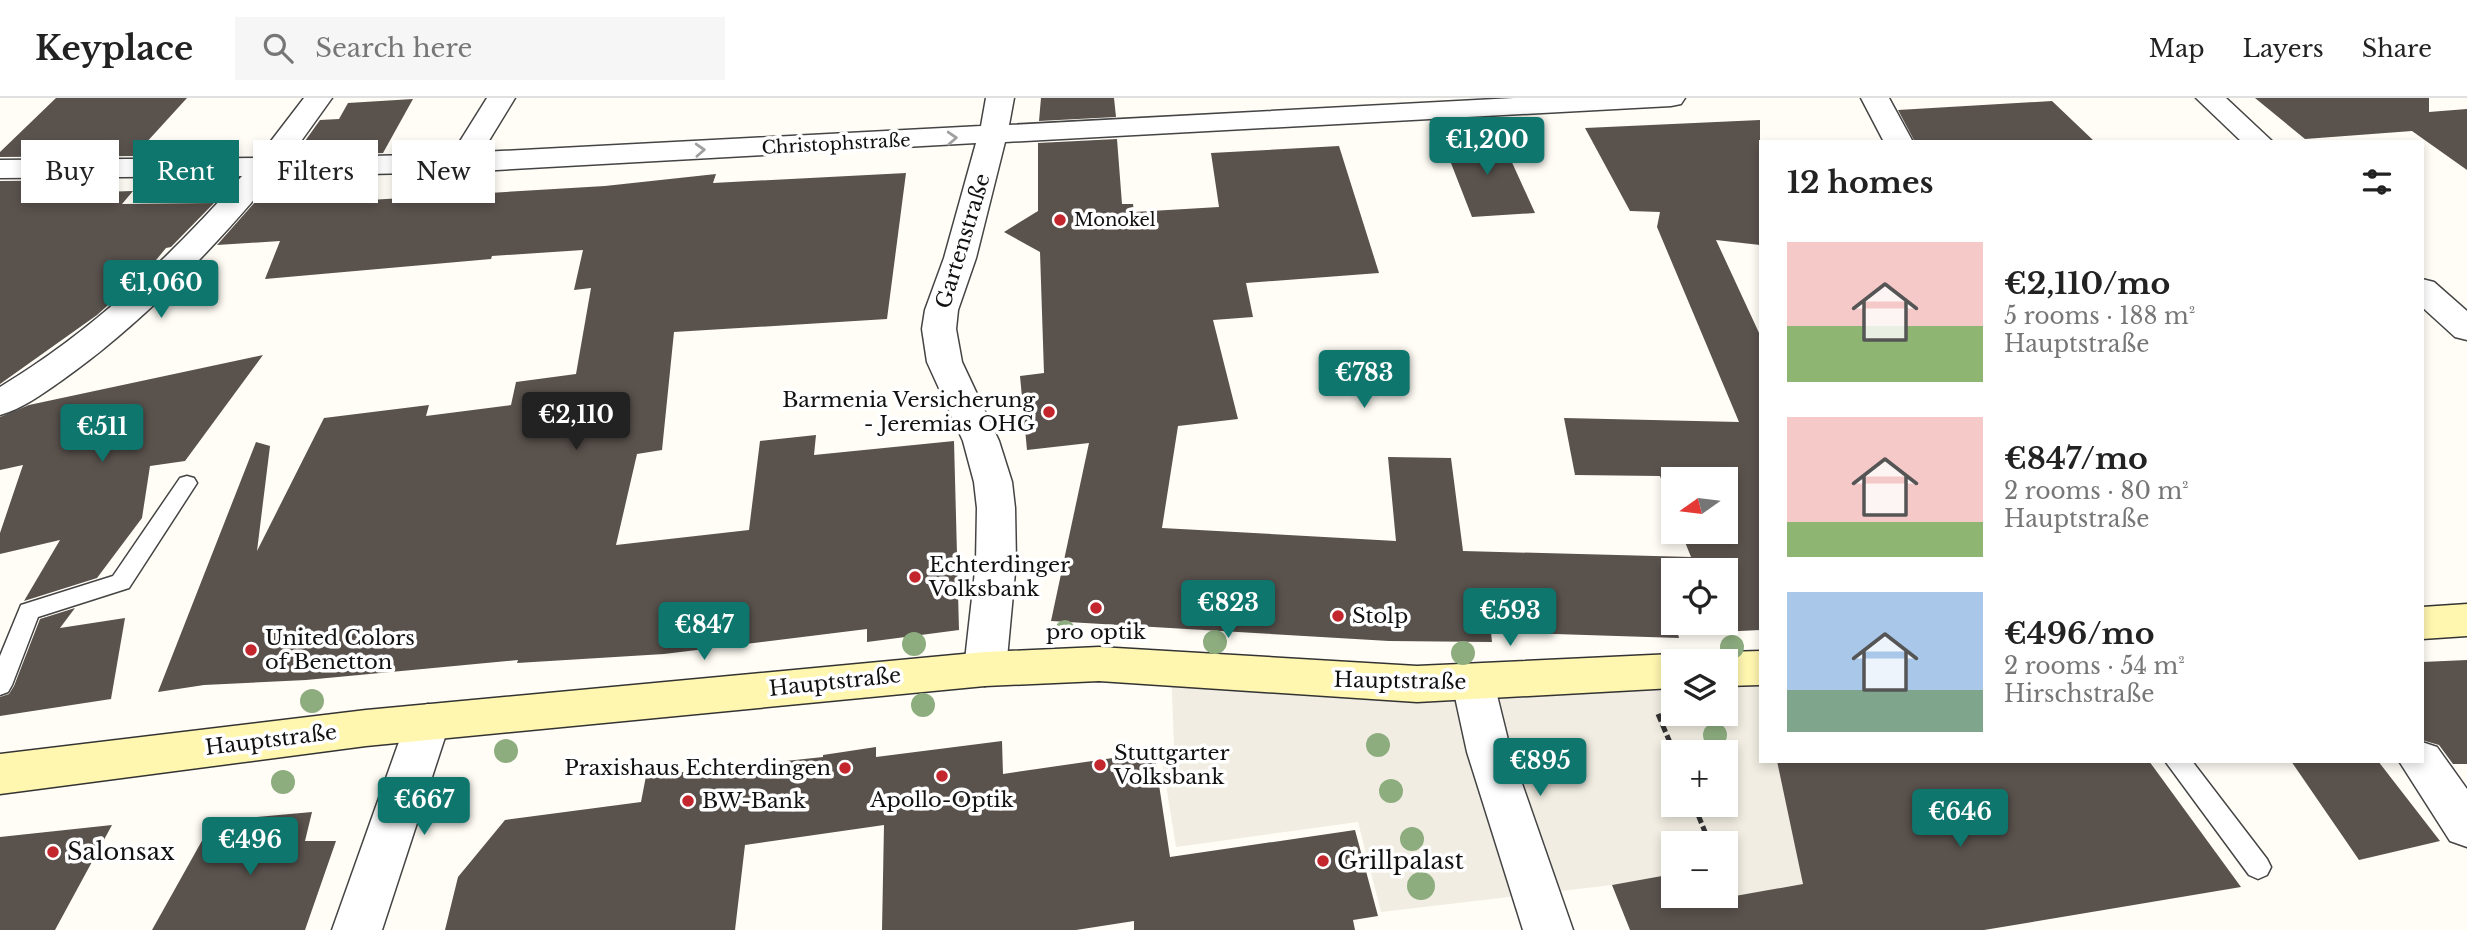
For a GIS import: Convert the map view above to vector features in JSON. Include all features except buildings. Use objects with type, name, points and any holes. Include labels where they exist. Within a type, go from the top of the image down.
[{"type":"main road","points":[[2424,623],[2467,620]]},
{"type":"main road","name":"Hauptstraße","points":[[0,774],[428,722],[985,669],[1111,665],[1171,667],[1370,683],[1473,683],[1661,672]]},
{"type":"main road","points":[[1738,669],[1759,668]]},
{"type":"street","points":[[287,140],[318,98]]},
{"type":"street","points":[[475,140],[501,98]]},
{"type":"street","name":"Gartenstraße","points":[[985,669],[995,584],[997,522],[988,459],[973,419],[942,358],[939,330],[940,310],[959,260],[971,208],[995,136],[1000,98]]},
{"type":"street","name":"Christophstraße","points":[[495,161],[995,136],[1586,100],[1671,98]]},
{"type":"street","points":[[1875,98],[1898,140]]},
{"type":"street","points":[[2210,98],[2257,140]]},
{"type":"street","name":"Christophstraße","points":[[0,169],[253,168]]},
{"type":"street","points":[[0,404],[78,354],[115,325],[153,291],[253,182]]},
{"type":"street","points":[[2424,291],[2467,329]]},
{"type":"street","points":[[1473,683],[1489,752],[1548,930]]},
{"type":"street","points":[[357,930],[428,722]]},
{"type":"street","points":[[2422,763],[2467,825]]},
{"type":"lane","points":[[0,685],[29,611],[121,582],[187,483]]},
{"type":"lane","points":[[2180,763],[2258,867]]},
{"type":"shaded area","points":[[1171,667],[1661,671],[1661,726],[1738,726],[1738,669],[1759,668],[1759,763],[1781,763],[1977,853],[1738,896],[1738,831],[1661,831],[1661,876],[1612,885],[1381,912],[1358,822],[1176,847],[1160,747],[1174,746]]},
{"type":"place","name":"Monokel","points":[[1060,220]]},
{"type":"place","name":"Barmenia Versicherung - Jeremias OHG","points":[[1049,412]]},
{"type":"place","name":"Echterdinger Volksbank","points":[[915,577]]},
{"type":"place","name":"pro optik","points":[[1096,608]]},
{"type":"place","name":"Stolp","points":[[1338,616]]},
{"type":"place","name":"United Colors of Benetton","points":[[251,650]]},
{"type":"place","name":"Stuttgarter Volksbank","points":[[1100,765]]},
{"type":"place","name":"Praxishaus Echterdingen","points":[[845,768]]},
{"type":"place","name":"Apollo-Optik","points":[[942,776]]},
{"type":"place","name":"BW-Bank","points":[[688,801]]},
{"type":"place","name":"Salonsax","points":[[53,852]]},
{"type":"place","name":"Grillpalast","points":[[1323,861]]}]
